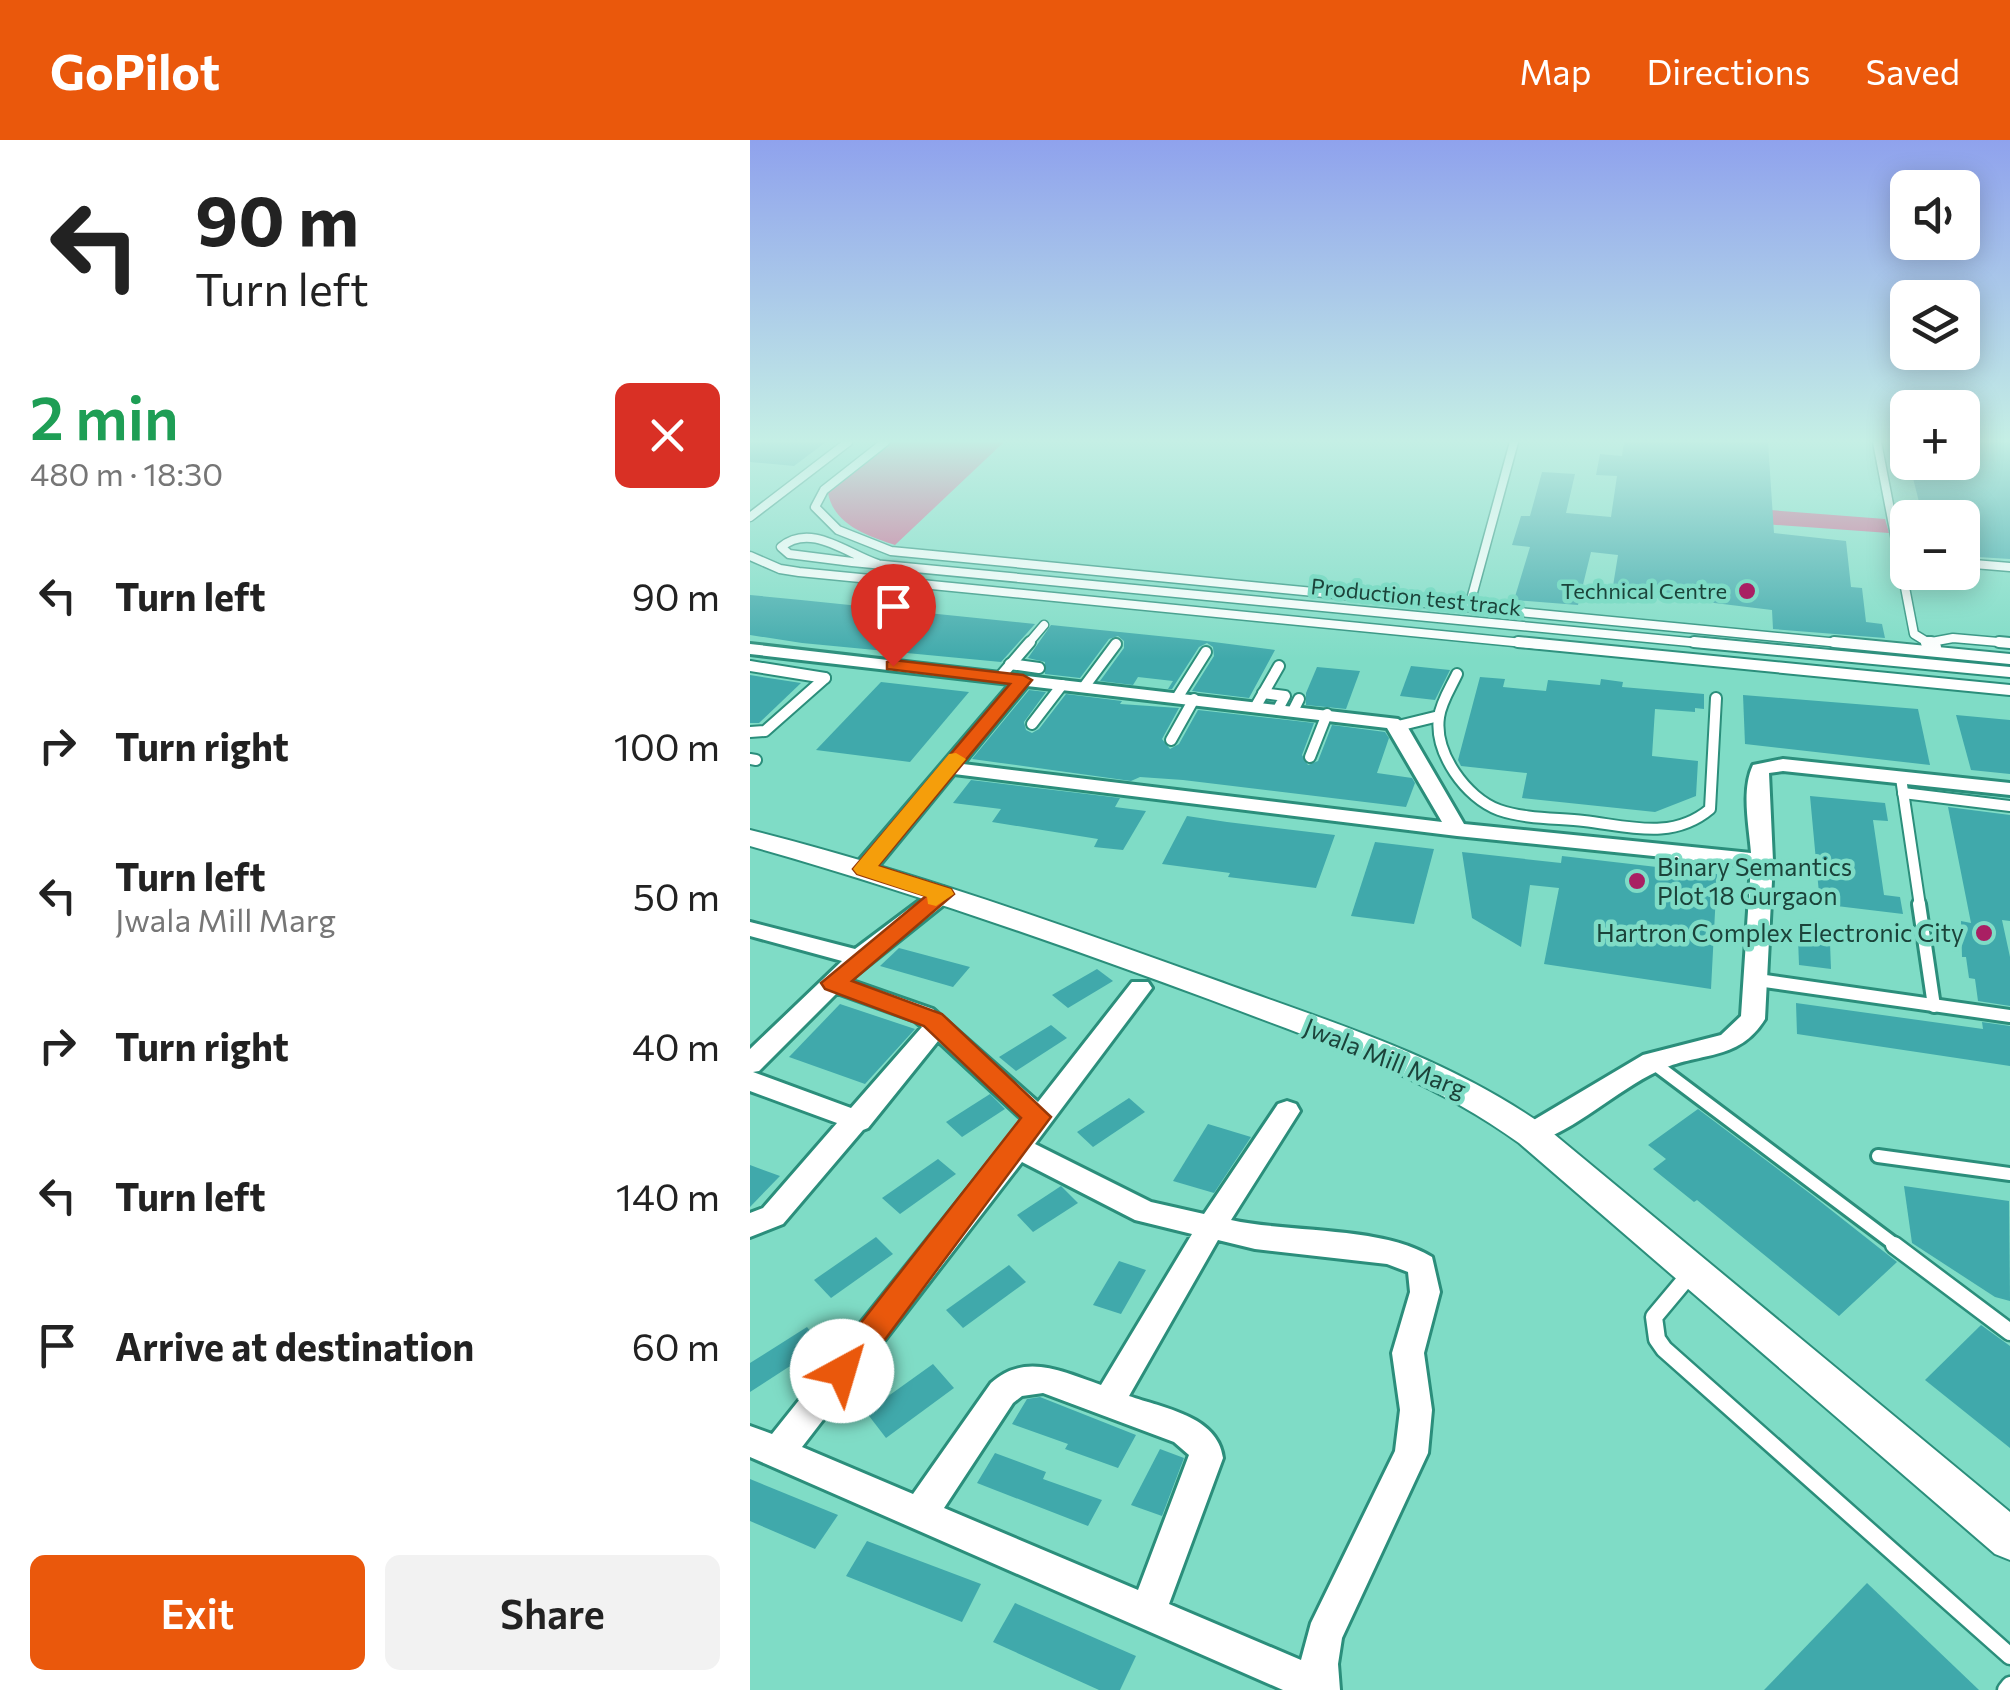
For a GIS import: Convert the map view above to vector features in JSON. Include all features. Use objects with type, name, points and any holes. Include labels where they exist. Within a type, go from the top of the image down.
[{"type":"street","points":[[750,649],[1018,672],[1062,684],[1185,698],[1259,700],[1398,726],[1458,830]]},
{"type":"street","points":[[864,869],[948,768],[1018,672]]},
{"type":"street","points":[[1531,1134],[1652,1062],[1729,1042],[1744,1032],[1752,1019],[1758,980],[1760,769],[1783,766],[1902,785],[2010,789]]},
{"type":"street","points":[[948,768],[1458,830],[1762,861]]},
{"type":"street","name":"Jwala Mill Marg","points":[[750,838],[943,894],[1431,1072],[1495,1106],[2010,1539]]},
{"type":"street","points":[[750,1064],[859,958],[943,894]]},
{"type":"street","points":[[750,929],[859,958]]},
{"type":"street","points":[[833,983],[924,1015],[1037,1117]]},
{"type":"street","points":[[1016,1146],[1145,1212],[1210,1228],[1398,1255],[1422,1266],[1426,1278],[1408,1353],[1416,1410],[1412,1452],[1324,1636],[1320,1689],[763,1447],[887,1317],[1037,1117],[1140,988]]},
{"type":"street","points":[[750,1225],[773,1216],[859,1121],[937,1026]]},
{"type":"street","points":[[750,1081],[859,1121]]},
{"type":"street","points":[[1108,1403],[1210,1228],[1287,1111]]},
{"type":"street","points":[[919,1515],[1002,1392],[1014,1382],[1043,1379],[1185,1432],[1205,1447],[1204,1470],[1147,1614]]},
{"type":"lane","points":[[820,514],[823,521],[852,538],[891,551],[2010,659]]},
{"type":"lane","points":[[1469,608],[1494,514]]},
{"type":"lane","name":"Production test track","points":[[878,564],[841,550],[819,536],[793,538],[781,547],[788,554],[803,557],[2010,672]]},
{"type":"lane","points":[[750,556],[780,570],[2010,690]]},
{"type":"lane","points":[[1980,564],[2010,567]]},
{"type":"lane","points":[[1908,590],[1914,634],[1949,653]]},
{"type":"lane","points":[[1018,672],[1044,625]]},
{"type":"lane","points":[[1884,647],[1954,638],[2010,643]]},
{"type":"lane","points":[[1084,687],[1116,644]]},
{"type":"lane","points":[[1172,740],[1185,698],[1206,652]]},
{"type":"lane","points":[[750,666],[825,678],[764,731],[750,732]]},
{"type":"lane","points":[[1259,700],[1278,666]]},
{"type":"lane","points":[[1457,674],[1439,716],[1448,759],[1470,790],[1496,809],[1662,830],[1693,823],[1713,802],[1716,698]]},
{"type":"lane","points":[[1032,724],[1062,684]]},
{"type":"lane","points":[[1310,757],[1327,714]]},
{"type":"lane","points":[[1398,726],[1439,716]]},
{"type":"lane","points":[[1934,1006],[1902,785],[2010,806]]},
{"type":"lane","points":[[1758,980],[2010,1016]]},
{"type":"lane","points":[[1652,1062],[2010,1332]]},
{"type":"lane","points":[[1878,1156],[2010,1174]]},
{"type":"lane","points":[[1693,1272],[1654,1317],[1657,1339],[1664,1349],[2010,1656]]},
{"type":"shaded area","points":[[838,514],[927,514],[895,545]]},
{"type":"shaded area","points":[[1709,514],[1825,514],[1885,519],[1889,533],[1736,522]]},
{"type":"building","points":[[1773,514],[1774,533],[1846,541],[1851,587],[1862,588],[1866,622],[1882,624],[1885,638],[1773,629],[1772,610],[1632,593],[1633,588],[1613,586],[1618,555],[1591,552],[1578,605],[1514,600],[1530,547],[1512,545],[1521,516]]},
{"type":"building","points":[[1980,514],[2010,514],[2010,559],[1980,557]]},
{"type":"building","points":[[750,595],[1035,624],[1001,662],[802,643],[750,635]]},
{"type":"building","points":[[1051,625],[1275,650],[1249,698],[1192,691],[1214,656],[1213,647],[1207,643],[1199,647],[1172,689],[1168,689],[1173,681],[1138,677],[1133,685],[1100,681],[1124,648],[1124,641],[1118,636],[1109,639],[1080,678],[1045,674],[1045,662],[1028,658]]},
{"type":"building","points":[[1411,666],[1450,670],[1435,700],[1400,696]]},
{"type":"building","points":[[1317,667],[1360,671],[1346,709],[1306,705],[1306,693]]},
{"type":"building","points":[[750,675],[801,683],[759,723],[750,723]]},
{"type":"building","points":[[1480,677],[1505,679],[1503,687],[1546,691],[1548,680],[1600,685],[1601,679],[1623,682],[1622,687],[1704,694],[1704,709],[1695,708],[1695,712],[1655,709],[1652,756],[1698,761],[1696,796],[1655,812],[1522,798],[1527,773],[1461,766],[1458,760]]},
{"type":"building","points":[[881,682],[969,692],[910,762],[816,750]]},
{"type":"building","points":[[1029,690],[1046,692],[1024,722],[1026,730],[1032,733],[1066,694],[1122,701],[1120,704],[1179,708],[1162,739],[1170,749],[1179,744],[1198,710],[1314,723],[1302,755],[1308,765],[1318,761],[1332,725],[1385,732],[1389,738],[1377,773],[1412,778],[1415,783],[1406,807],[1183,780],[1140,777],[1131,781],[972,759]]},
{"type":"building","points":[[1743,695],[1918,709],[1930,765],[1745,744]]},
{"type":"building","points":[[1956,715],[2010,720],[2010,774],[1971,770]]},
{"type":"building","points":[[971,780],[1120,798],[1115,807],[1146,811],[1123,850],[1094,847],[1098,839],[992,822],[1001,809],[953,803]]},
{"type":"building","points":[[1810,796],[1885,803],[1888,821],[1873,820],[1884,895],[1900,897],[1903,914],[1820,904]]},
{"type":"building","points":[[1948,807],[2010,815],[2010,921],[2002,920],[2010,957],[2010,1006],[1978,1001],[1975,979],[1969,978],[1966,957],[1962,957],[1961,921],[1971,923]]},
{"type":"building","points":[[1187,816],[1335,835],[1316,888],[1228,877],[1230,873],[1162,864]]},
{"type":"building","points":[[1375,842],[1434,849],[1414,924],[1351,916]]},
{"type":"building","points":[[1462,852],[1561,863],[1562,856],[1717,874],[1711,989],[1544,964],[1559,888],[1530,885],[1521,947],[1472,918]]},
{"type":"building","points":[[1798,938],[1830,943],[1831,969],[1799,965]]},
{"type":"building","points":[[899,948],[970,967],[953,987],[880,966]]},
{"type":"building","points":[[1097,969],[1113,981],[1068,1008],[1052,995]]},
{"type":"building","points":[[1796,1003],[1983,1029],[1982,1022],[2010,1026],[2010,1066],[1797,1034]]},
{"type":"building","points":[[840,1004],[915,1029],[865,1084],[789,1057]]},
{"type":"building","points":[[1051,1025],[1067,1038],[1016,1071],[999,1057]]},
{"type":"building","points":[[990,1094],[1005,1109],[962,1137],[946,1122]]},
{"type":"building","points":[[1129,1098],[1145,1112],[1093,1147],[1077,1132]]},
{"type":"building","points":[[1698,1109],[1897,1262],[1839,1316],[1653,1169],[1666,1159],[1648,1145]]},
{"type":"building","points":[[1208,1124],[1251,1137],[1214,1193],[1173,1181]]},
{"type":"building","points":[[938,1159],[956,1174],[900,1214],[882,1198]]},
{"type":"building","points":[[750,1165],[780,1176],[750,1207]]},
{"type":"building","points":[[1061,1186],[1078,1203],[1033,1232],[1017,1215]]},
{"type":"building","points":[[1904,1186],[2009,1201],[2010,1301],[1995,1297],[1912,1243]]},
{"type":"building","points":[[876,1237],[893,1254],[831,1298],[814,1280]]},
{"type":"building","points":[[1119,1261],[1146,1270],[1121,1314],[1093,1305]]},
{"type":"building","points":[[1009,1265],[1026,1282],[963,1328],[946,1310]]},
{"type":"building","points":[[1981,1325],[2010,1346],[2010,1448],[1925,1380]]},
{"type":"building","points":[[807,1327],[821,1346],[750,1392],[750,1363]]},
{"type":"building","points":[[933,1364],[954,1388],[886,1438],[866,1412]]},
{"type":"building","points":[[1040,1397],[1136,1435],[1118,1468],[1012,1424],[1027,1399]]},
{"type":"building","points":[[1160,1449],[1184,1458],[1162,1516],[1131,1505]]},
{"type":"building","points":[[995,1453],[1046,1472],[1043,1479],[1102,1500],[1088,1526],[977,1483]]},
{"type":"building","points":[[750,1479],[838,1515],[815,1549],[750,1521]]},
{"type":"building","points":[[867,1541],[981,1584],[962,1622],[846,1576]]},
{"type":"building","points":[[1867,1583],[1979,1690],[1764,1690]]},
{"type":"building","points":[[1015,1603],[1136,1656],[1120,1690],[1099,1690],[993,1642]]},
{"type":"slow traffic","points":[[936,899],[943,894],[864,869],[956,759]]},
{"type":"place","name":"Technical Centre","points":[[1747,591]]},
{"type":"place","name":"Binary Semantics Plot 18 Gurgaon","points":[[1637,881]]},
{"type":"place","name":"Hartron Complex Electronic City","points":[[1984,933]]},
{"type":"route","points":[[842,1371],[1037,1117],[933,1020],[833,983],[859,958],[943,894],[864,869],[1023,680],[893,666]]}]
